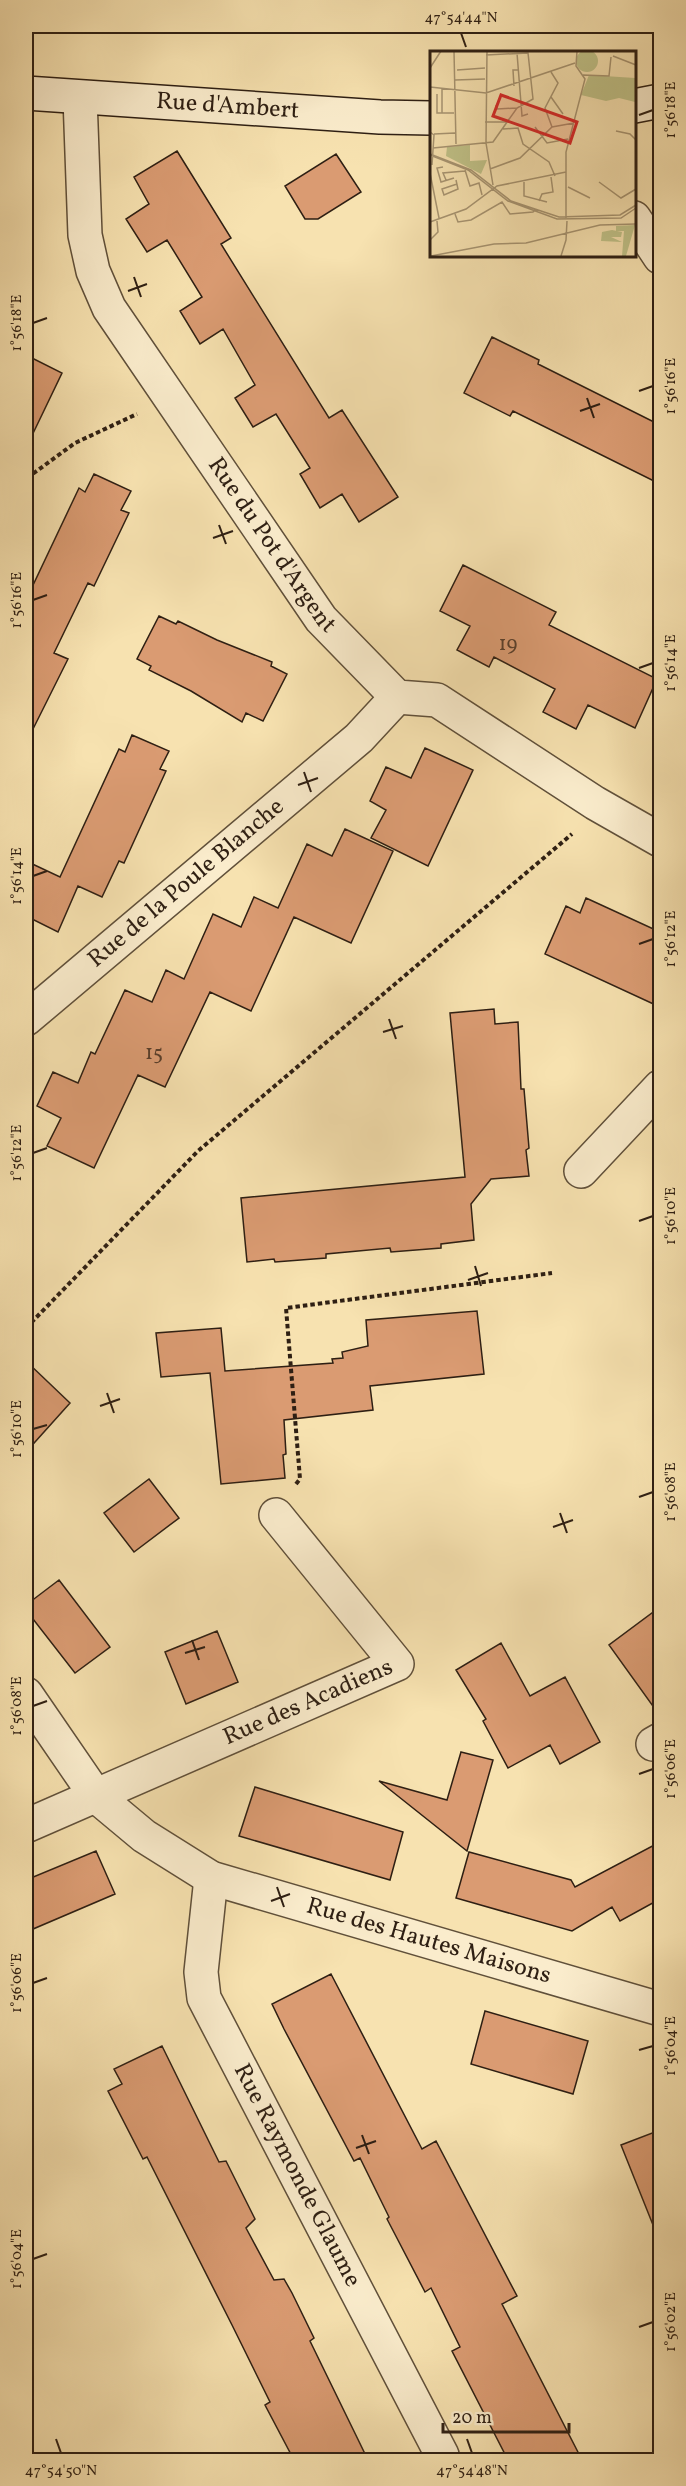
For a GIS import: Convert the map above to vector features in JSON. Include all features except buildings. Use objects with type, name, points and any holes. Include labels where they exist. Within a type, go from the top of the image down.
[{"type":"street","name":"Rue d'Ambert","points":[[26,93],[380,117],[430,118]]},
{"type":"street","name":"Rue du Pot d'Argent","points":[[80,98],[85,235],[93,271],[109,308],[321,619],[397,697]]},
{"type":"street","points":[[635,106],[660,101]]},
{"type":"street","points":[[635,222],[660,257]]},
{"type":"street","points":[[397,697],[437,700],[595,803],[660,840]]},
{"type":"street","name":"Rue de la Poule Blanche","points":[[26,1019],[359,738],[397,697]]},
{"type":"street","points":[[581,1171],[660,1088]]},
{"type":"street","name":"Rue des Acadiens","points":[[96,1796],[397,1664],[276,1515]]},
{"type":"street","name":"Rue des Hautes Maisons","points":[[26,1694],[96,1796],[153,1842],[211,1878],[660,2009]]},
{"type":"street","points":[[26,1826],[96,1796]]},
{"type":"street","name":"Rue Raymonde Glaume","points":[[211,1878],[201,1972],[204,1998],[442,2455],[441,2460]]},
{"type":"path","points":[[26,476],[34,473],[75,443],[170,398]]},
{"type":"path","points":[[26,1328],[198,1151],[579,828],[595,803]]},
{"type":"path","points":[[276,1515],[300,1479],[286,1308],[552,1273]]}]
